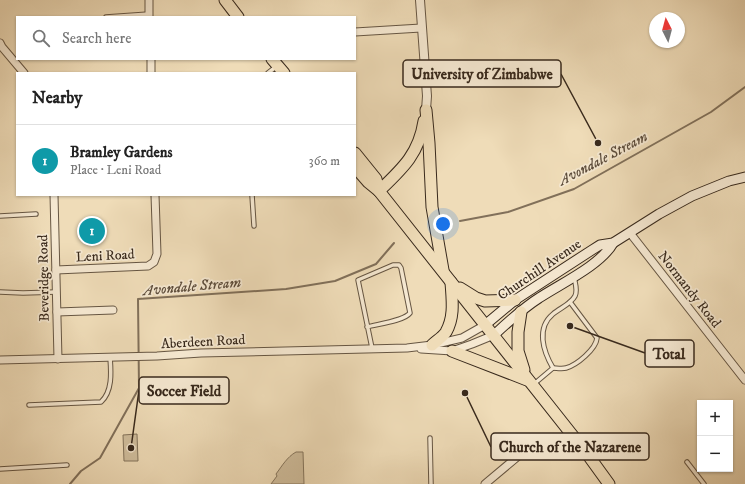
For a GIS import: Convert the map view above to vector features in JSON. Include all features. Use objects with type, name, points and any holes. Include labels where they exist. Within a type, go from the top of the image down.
[{"type":"highway","points":[[225,0],[237,16]]},
{"type":"highway","points":[[379,191],[411,158],[420,139],[426,110]]},
{"type":"highway","points":[[426,110],[432,207],[444,272]]},
{"type":"highway","points":[[356,154],[376,179],[379,191]]},
{"type":"highway","points":[[356,168],[368,182],[379,191],[444,272],[530,383],[588,454],[609,484]]},
{"type":"highway","points":[[451,282],[476,298],[485,301],[516,300]]},
{"type":"highway","points":[[432,345],[445,333],[451,318],[451,282]]},
{"type":"highway","points":[[521,312],[518,332],[518,351],[530,383]]},
{"type":"highway","points":[[452,351],[530,383]]},
{"type":"main road","name":"Churchill Avenue","points":[[485,325],[516,300],[600,245],[613,243],[659,214],[692,196],[729,181],[745,177]]},
{"type":"main road","name":"Churchill Avenue","points":[[494,335],[538,298],[574,276],[606,253],[613,243]]},
{"type":"street","points":[[149,0],[149,15]]},
{"type":"street","points":[[420,0],[426,110]]},
{"type":"street","points":[[356,32],[421,28]]},
{"type":"street","points":[[0,43],[23,72]]},
{"type":"street","points":[[150,60],[151,72]]},
{"type":"street","name":"Beveridge Road","points":[[54,196],[58,359]]},
{"type":"street","name":"Leni Road","points":[[56,270],[148,266],[154,262],[157,254],[155,196]]},
{"type":"street","name":"Normandy Road","points":[[630,233],[744,376]]},
{"type":"street","points":[[56,312],[113,310]]},
{"type":"street","name":"Aberdeen Road","points":[[407,348],[432,345],[462,338],[485,325]]},
{"type":"street","name":"Aberdeen Road","points":[[0,360],[372,348],[407,348],[433,351],[452,351],[494,335]]},
{"type":"street","points":[[486,484],[535,442]]},
{"type":"lane","points":[[128,16],[149,15]]},
{"type":"lane","points":[[269,72],[278,66]]},
{"type":"lane","points":[[252,196],[254,226]]},
{"type":"lane","points":[[0,216],[36,214]]},
{"type":"lane","points":[[368,327],[402,319],[410,313],[401,268],[399,265],[393,265],[358,280],[372,348]]},
{"type":"lane","points":[[553,368],[544,349],[544,327],[552,314],[570,302],[576,292],[574,276]]},
{"type":"lane","points":[[0,292],[56,292]]},
{"type":"lane","points":[[530,383],[553,368],[565,368],[580,361],[594,348],[597,338],[570,302]]},
{"type":"lane","points":[[29,406],[101,402],[106,396],[110,382],[112,357]]},
{"type":"lane","points":[[430,438],[431,484]]},
{"type":"lane","points":[[687,462],[704,484]]},
{"type":"lane","points":[[0,469],[67,465]]},
{"type":"shaded area","points":[[137,434],[138,461],[124,461],[123,435]]},
{"type":"shaded area","points":[[296,452],[303,452],[304,484],[271,484],[285,462]]},
{"type":"waterway","name":"Avondale Stream","points":[[460,221],[508,212],[574,189],[711,112],[745,87]]},
{"type":"waterway","name":"Avondale Stream","points":[[70,484],[81,471],[100,458],[139,388],[138,299],[286,289],[335,281],[376,264],[394,243]]},
{"type":"place","name":"University of Zimbabwe","points":[[598,143]]},
{"type":"place","name":"Bramley Gardens","points":[[92,231]]},
{"type":"place","name":"Total","points":[[570,326]]},
{"type":"place","name":"Church of the Nazarene","points":[[465,393]]},
{"type":"place","name":"Soccer Field","points":[[131,448]]}]
